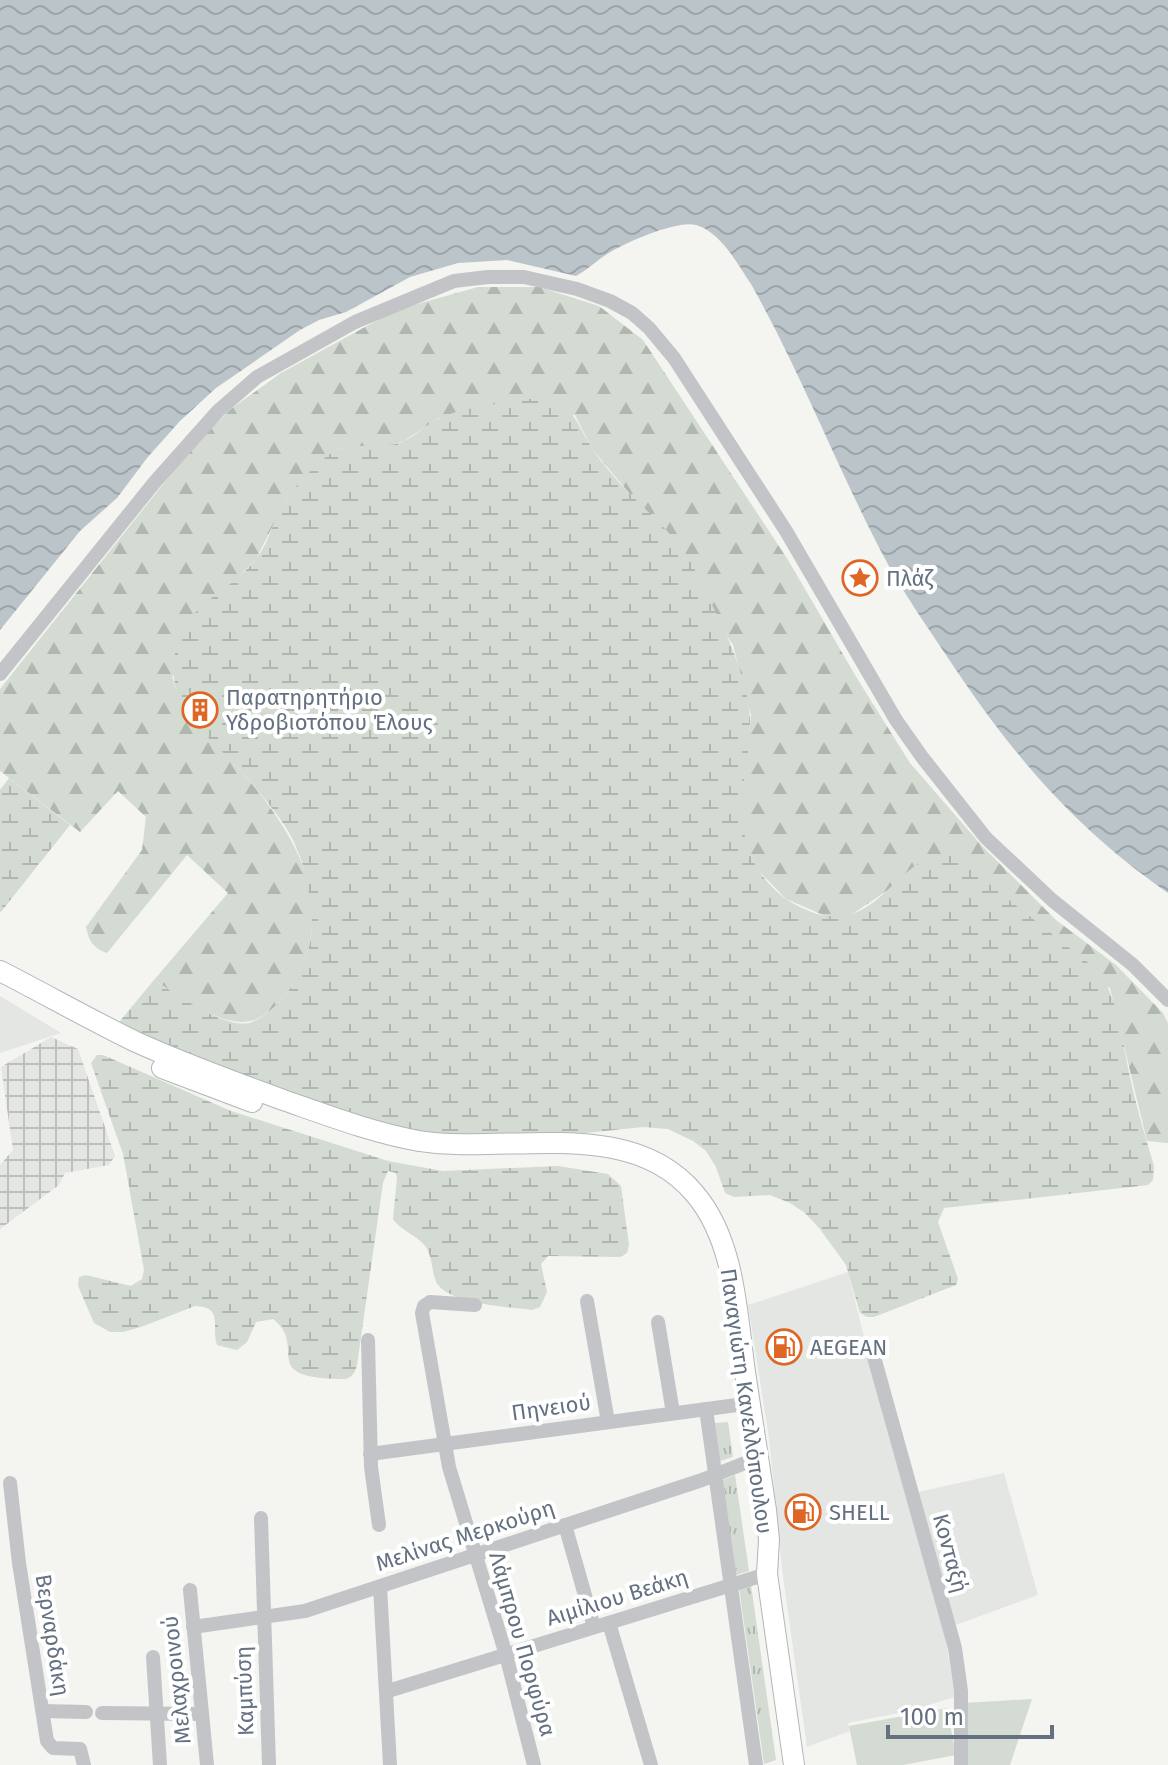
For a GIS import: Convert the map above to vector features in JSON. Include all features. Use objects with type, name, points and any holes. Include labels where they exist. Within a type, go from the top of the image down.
[{"type":"main road","name":"Παναγιώτη Κανελλόπουλου","points":[[0,971],[83,1016],[166,1055],[357,1125],[435,1143],[602,1146],[638,1154],[679,1177],[706,1208],[727,1260],[766,1510],[769,1540],[767,1574]]},
{"type":"main road","name":"Παναγιώτη Κανελλόπουλου","points":[[0,978],[66,1020],[164,1069],[358,1138],[440,1156],[610,1159],[635,1165],[659,1177],[689,1206],[709,1242],[723,1306],[757,1546],[767,1574]]},
{"type":"main road","points":[[767,1574],[791,1764]]},
{"type":"street","points":[[0,674],[162,473],[218,411],[257,377],[355,322],[454,281],[524,277],[577,289],[632,313],[674,358],[786,531],[896,720],[986,838],[1052,900],[1133,965],[1168,1000]]},
{"type":"street","points":[[587,1301],[608,1422]]},
{"type":"street","name":"Λάμπρου Πορφύρα","points":[[475,1305],[430,1302],[423,1308],[444,1444],[506,1655],[534,1765]]},
{"type":"street","points":[[658,1322],[673,1413]]},
{"type":"street","points":[[368,1340],[370,1454],[379,1525]]},
{"type":"street","name":"Κονταξή","points":[[874,1357],[955,1648],[961,1691],[961,1765]]},
{"type":"street","name":"Πηνειού","points":[[370,1454],[737,1405]]},
{"type":"street","points":[[706,1409],[756,1765]]},
{"type":"street","name":"Μελίνας Μερκούρη","points":[[193,1627],[264,1615],[298,1613],[745,1463]]},
{"type":"street","name":"Βερναρδάκη","points":[[10,1483],[20,1574],[50,1746],[77,1747],[82,1751],[84,1765]]},
{"type":"street","name":"Καμπύση","points":[[261,1518],[269,1765]]},
{"type":"street","points":[[565,1525],[651,1765]]},
{"type":"street","name":"Αιμίλιου Βεάκη","points":[[388,1691],[767,1574]]},
{"type":"street","points":[[380,1587],[390,1765]]},
{"type":"street","name":"Μελαχροινού","points":[[190,1590],[207,1765]]},
{"type":"street","points":[[153,1657],[160,1765]]},
{"type":"street","points":[[43,1711],[86,1712]]},
{"type":"street","points":[[102,1713],[202,1714]]},
{"type":"shaded area","points":[[0,996],[61,1033],[0,1053]]},
{"type":"shaded area","points":[[51,1037],[78,1049],[115,1156],[109,1165],[65,1173],[59,1185],[0,1229],[0,1165],[13,1150],[1,1067]]},
{"type":"shaded area","points":[[848,1272],[887,1430],[945,1635],[955,1697],[909,1711],[848,1723],[850,1731],[807,1747],[783,1577],[769,1438],[748,1305]]},
{"type":"shaded area","points":[[1004,1473],[1038,1595],[953,1626],[918,1492]]},
{"type":"green space","points":[[478,287],[539,287],[599,306],[643,340],[788,560],[910,763],[982,846],[1056,920],[1116,965],[1163,1013],[1168,1023],[1168,1143],[1147,1141],[1110,988],[891,888],[848,917],[830,918],[786,899],[758,870],[741,824],[751,715],[733,645],[634,499],[593,450],[575,415],[439,418],[404,441],[387,446],[339,449],[287,498],[256,559],[243,572],[172,677],[192,716],[257,790],[300,858],[312,909],[311,935],[304,962],[280,1001],[259,1018],[247,1022],[233,1021],[191,1004],[154,980],[228,893],[187,855],[107,953],[92,943],[86,927],[142,850],[146,817],[118,791],[80,832],[0,771],[0,689],[195,444],[231,409],[281,373],[396,310]]},
{"type":"green space","points":[[526,399],[552,401],[568,410],[601,460],[673,537],[695,570],[730,644],[747,696],[750,717],[742,818],[754,862],[764,877],[786,899],[818,914],[843,916],[864,908],[916,865],[934,857],[955,857],[1096,969],[1115,1008],[1154,1166],[1153,1180],[1148,1185],[944,1208],[938,1222],[958,1279],[956,1285],[867,1317],[860,1313],[846,1265],[805,1213],[770,1195],[734,1197],[725,1193],[716,1167],[706,1151],[668,1129],[643,1127],[557,1136],[487,1138],[404,1130],[327,1106],[115,1027],[154,980],[216,1017],[242,1024],[252,1022],[270,1011],[291,988],[310,943],[312,919],[308,885],[290,834],[252,783],[194,721],[177,693],[174,660],[186,625],[206,602],[255,560],[288,497],[313,469],[335,451],[353,446],[402,442],[447,415]]},
{"type":"green space","points":[[9,778],[70,825],[0,913],[0,790]]},
{"type":"green space","points":[[97,1055],[231,1111],[388,1161],[443,1171],[558,1166],[608,1174],[621,1186],[629,1245],[627,1253],[620,1257],[548,1256],[541,1264],[547,1292],[540,1307],[532,1310],[453,1296],[437,1283],[426,1247],[393,1219],[397,1178],[396,1173],[388,1171],[383,1183],[357,1365],[349,1378],[314,1377],[299,1373],[289,1359],[283,1330],[273,1319],[256,1322],[247,1342],[237,1350],[217,1345],[215,1318],[204,1307],[195,1306],[123,1332],[110,1332],[94,1323],[78,1286],[79,1277],[86,1275],[131,1286],[142,1279],[144,1270],[123,1154],[91,1063]]},
{"type":"green space","points":[[728,1422],[733,1457],[720,1461],[715,1423]]},
{"type":"green space","points":[[735,1475],[749,1571],[736,1575],[723,1480]]},
{"type":"green space","points":[[751,1585],[776,1760],[764,1764],[739,1588]]},
{"type":"green space","points":[[1032,1699],[1010,1765],[968,1765],[964,1703]]},
{"type":"green space","points":[[947,1708],[956,1755],[903,1765],[857,1765],[849,1726]]},
{"type":"water","points":[[0,0],[1168,0],[1168,893],[1072,814],[994,724],[890,568],[788,354],[751,284],[721,242],[696,225],[666,228],[641,237],[607,254],[576,276],[507,260],[458,263],[410,277],[346,312],[300,330],[216,388],[180,421],[117,498],[80,531],[0,630]]},
{"type":"place","name":"Πλάζ","points":[[860,578]]},
{"type":"place","name":"Παρατηρητήριο Υδροβιοτόπου Έλους","points":[[200,710]]},
{"type":"place","name":"AEGEAN","points":[[784,1347]]},
{"type":"place","name":"SHELL","points":[[803,1512]]}]
